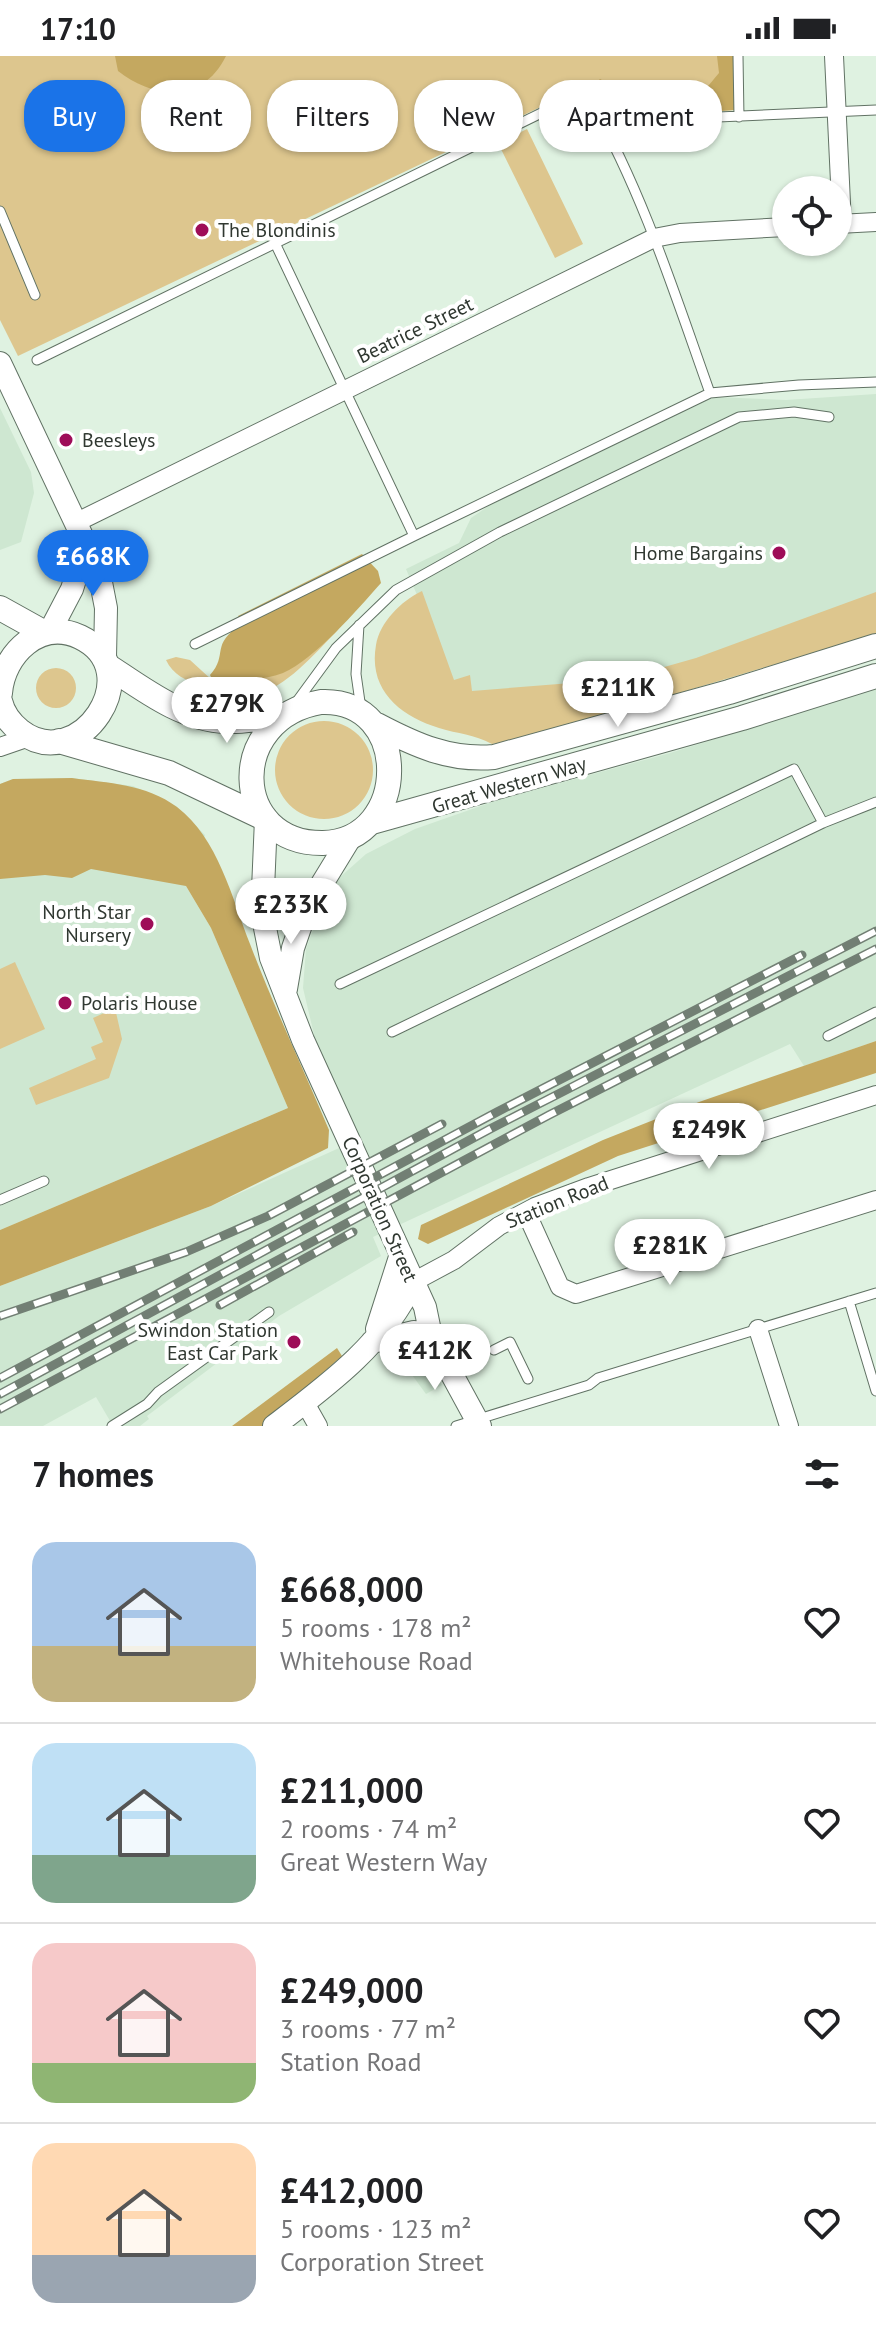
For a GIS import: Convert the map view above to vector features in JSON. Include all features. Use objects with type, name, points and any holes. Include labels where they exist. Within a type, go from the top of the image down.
[{"type":"main road","points":[[0,608],[48,632],[80,637],[107,662],[163,700],[204,717],[236,721],[287,713],[328,702],[369,718],[388,752],[390,776],[384,803],[372,822],[350,838],[327,843],[300,840],[282,833],[266,819],[169,773],[59,741],[29,737],[7,719],[0,705]]},
{"type":"main road","points":[[0,693],[3,676],[15,653],[48,632]]},
{"type":"main road","name":"Great Western Way","points":[[369,718],[443,754],[470,759],[494,757],[714,696],[876,646]]},
{"type":"main road","points":[[59,741],[79,734],[99,715],[107,693],[107,662]]},
{"type":"main road","name":"Great Western Way","points":[[372,822],[561,771],[876,676]]},
{"type":"main road","points":[[266,819],[254,794],[251,771],[259,743],[287,713]]},
{"type":"street","points":[[834,56],[838,176]]},
{"type":"street","points":[[852,223],[876,222]]},
{"type":"street","name":"Beatrice Street","points":[[77,522],[654,238],[680,233],[772,228]]},
{"type":"street","points":[[0,363],[77,522],[104,586],[107,662]]},
{"type":"street","points":[[48,632],[72,589],[86,544]]},
{"type":"street","points":[[0,747],[29,737]]},
{"type":"street","name":"Corporation Street","points":[[266,819],[263,926],[271,958],[286,989],[303,1040],[413,1282],[431,1336],[460,1368],[470,1423]]},
{"type":"street","name":"Corporation Street","points":[[286,989],[293,948],[306,910],[350,838]]},
{"type":"street","name":"Station Road","points":[[413,1282],[454,1260],[499,1226],[526,1212],[589,1187],[876,1095]]},
{"type":"street","points":[[526,1212],[560,1287],[576,1294],[876,1200]]},
{"type":"street","points":[[372,1342],[401,1254]]},
{"type":"street","points":[[274,1426],[305,1403],[372,1342],[397,1313],[413,1282]]},
{"type":"street","points":[[758,1329],[789,1426]]},
{"type":"street","points":[[372,1342],[414,1332],[431,1336]]},
{"type":"street","points":[[305,1403],[318,1426]]},
{"type":"lane","points":[[738,56],[739,117]]},
{"type":"lane","points":[[722,118],[876,110]]},
{"type":"lane","points":[[37,360],[539,114]]},
{"type":"lane","points":[[616,152],[654,238],[710,393]]},
{"type":"lane","points":[[0,211],[35,295]]},
{"type":"lane","points":[[275,243],[414,536]]},
{"type":"lane","points":[[195,644],[710,393],[876,382]]},
{"type":"lane","points":[[287,713],[326,661],[359,625],[408,582],[519,522],[722,423],[767,412],[829,417]]},
{"type":"lane","points":[[359,625],[356,674],[369,718]]},
{"type":"lane","points":[[340,984],[794,769],[823,823]]},
{"type":"lane","points":[[392,1032],[823,823],[876,802]]},
{"type":"lane","points":[[828,1036],[876,1012]]},
{"type":"lane","points":[[0,1200],[44,1181]]},
{"type":"lane","points":[[470,1423],[589,1385],[598,1378],[876,1293]]},
{"type":"lane","points":[[849,1301],[876,1391]]},
{"type":"lane","points":[[112,1426],[147,1404],[269,1312]]},
{"type":"lane","points":[[494,1350],[510,1342],[528,1379]]},
{"type":"shaded area","points":[[0,56],[734,56],[735,110],[722,111],[722,80],[539,80],[539,108],[523,115],[523,80],[414,80],[414,152],[446,152],[18,356],[0,320]]},
{"type":"shaded area","points":[[115,56],[226,56],[207,80],[141,80],[141,85],[118,71]]},
{"type":"shaded area","points":[[717,56],[734,56],[735,110],[722,111],[722,80],[713,80],[719,73]]},
{"type":"shaded area","points":[[527,129],[583,244],[555,258],[502,152],[523,152],[523,131]]},
{"type":"shaded area","points":[[876,394],[876,609],[489,728],[382,652],[420,602],[406,569],[459,543],[471,518],[490,505],[714,397],[786,400]]},
{"type":"shaded area","points":[[0,408],[31,472],[34,493],[21,542],[0,550]]},
{"type":"shaded area","points":[[362,554],[378,571],[381,583],[348,620],[308,657],[275,676],[213,681],[210,675],[218,661],[222,644],[242,624],[238,616]]},
{"type":"shaded area","points":[[422,591],[454,680],[470,675],[472,691],[622,679],[696,658],[876,592],[876,634],[539,735],[492,744],[425,723],[400,708],[382,688],[375,661],[378,636],[393,613]]},
{"type":"shaded area","points":[[339,629],[294,673],[262,693],[243,696],[223,694],[190,682],[176,673],[166,660],[176,657],[190,660],[213,681],[252,679],[284,672]]},
{"type":"shaded area","points":[[56,668],[70,674],[76,688],[70,702],[56,708],[42,702],[36,688],[42,674]]},
{"type":"shaded area","points":[[876,689],[876,1041],[804,1066],[790,1044],[373,1237],[381,1256],[279,1316],[147,1416],[149,1419],[140,1426],[113,1426],[96,1397],[43,1426],[0,1426],[0,1286],[211,1206],[359,1139],[316,1043],[303,988],[306,949],[320,910],[339,878],[366,854],[415,829],[498,800],[670,753]]},
{"type":"shaded area","points":[[324,721],[343,725],[358,736],[369,751],[373,770],[369,789],[358,804],[343,815],[324,819],[305,815],[290,804],[279,789],[275,770],[279,751],[290,736],[305,725]]},
{"type":"shaded area","points":[[72,778],[133,786],[176,806],[205,835],[186,886],[211,928],[288,1108],[0,1230],[0,784],[13,779]]},
{"type":"shaded area","points":[[72,778],[153,793],[177,807],[203,835],[222,870],[269,991],[329,1130],[328,1148],[211,1206],[0,1286],[0,1230],[288,1108],[211,928],[186,886],[91,869],[72,878],[45,875],[0,879],[0,784],[13,779]]},
{"type":"shaded area","points":[[15,962],[45,1029],[0,1049],[0,969]]},
{"type":"shaded area","points":[[115,1008],[122,1039],[109,1078],[36,1105],[29,1088],[96,1059],[91,1047],[103,1042],[93,1018]]},
{"type":"shaded area","points":[[876,1041],[876,1073],[618,1156],[428,1244],[418,1239],[421,1225],[603,1140],[699,1102]]},
{"type":"shaded area","points":[[411,1341],[442,1385],[426,1394],[396,1353]]},
{"type":"shaded area","points":[[337,1348],[342,1356],[262,1426],[232,1426]]},
{"type":"railway","points":[[0,1394],[490,1129],[876,931]]},
{"type":"railway","points":[[0,1409],[549,1115],[876,949]]},
{"type":"railway","points":[[0,1378],[497,1112],[802,955]]},
{"type":"railway","points":[[0,1316],[186,1252],[268,1216],[442,1124]]},
{"type":"railway","points":[[220,1305],[353,1232]]},
{"type":"place","name":"The Blondinis","points":[[202,230]]},
{"type":"place","name":"Beesleys","points":[[66,440]]},
{"type":"place","name":"Home Bargains","points":[[779,553]]},
{"type":"place","name":"North Star Nursery","points":[[147,924]]},
{"type":"place","name":"Polaris House","points":[[65,1003]]},
{"type":"place","name":"Swindon Station East Car Park","points":[[294,1342]]}]
